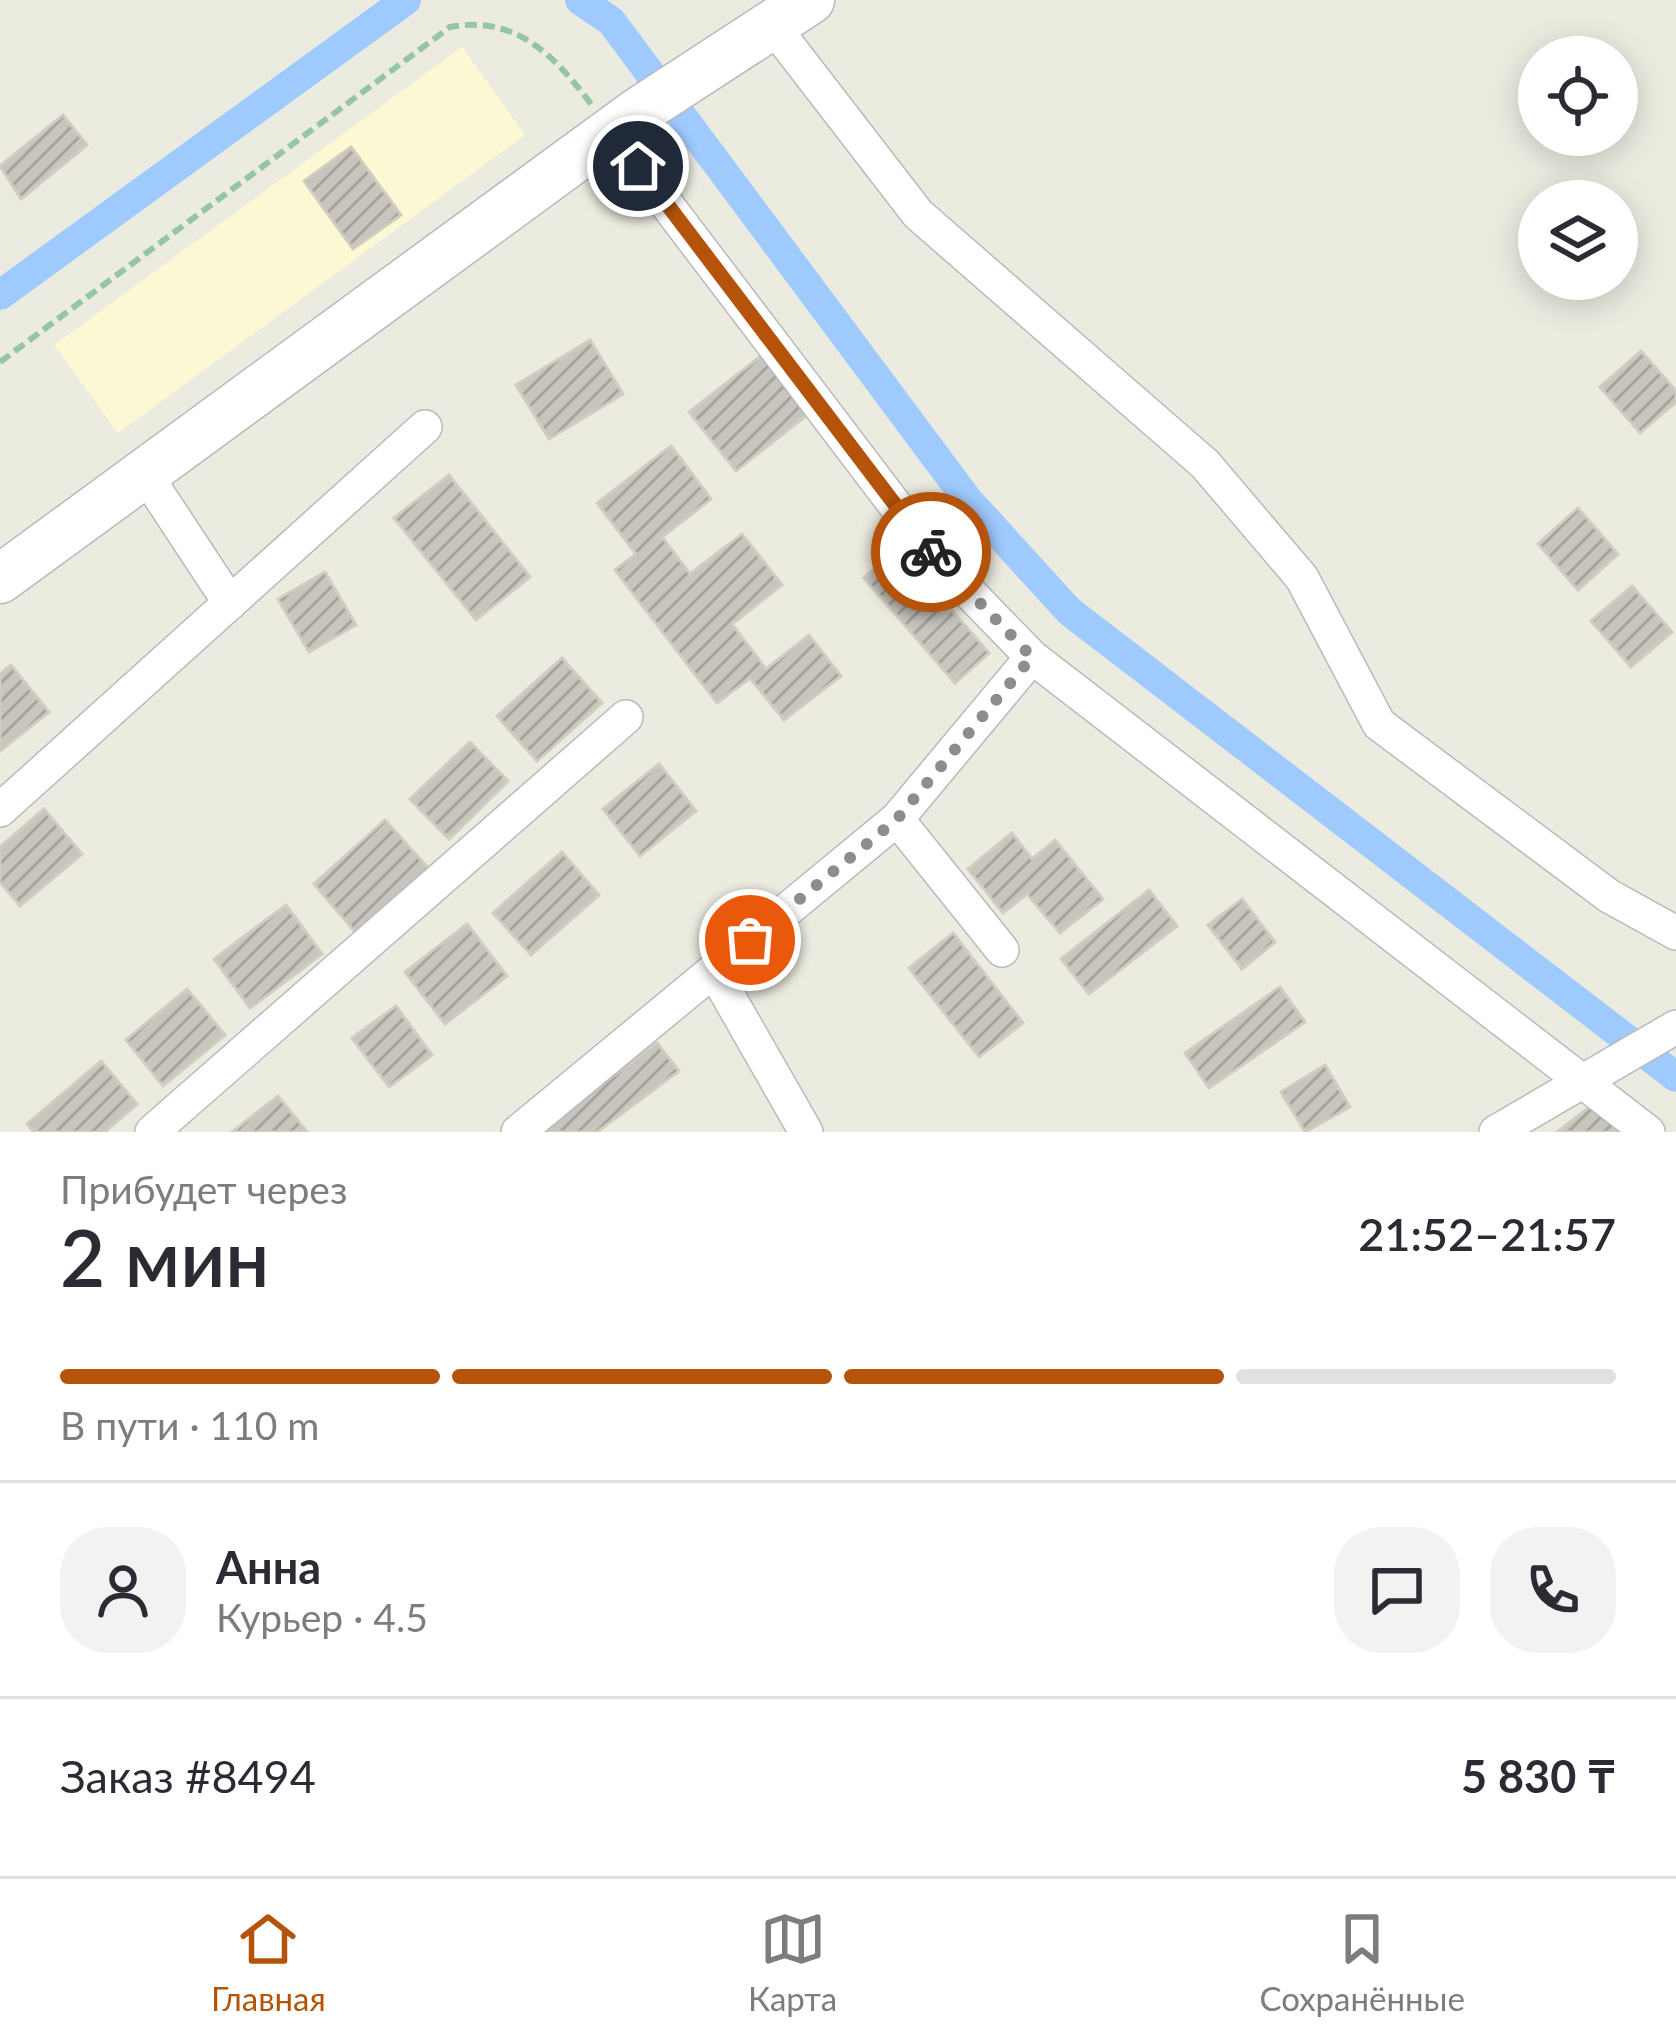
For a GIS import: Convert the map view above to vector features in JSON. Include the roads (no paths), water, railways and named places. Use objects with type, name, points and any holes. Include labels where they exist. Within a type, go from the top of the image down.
[{"type":"main road","points":[[0,579],[703,66],[791,13]]},
{"type":"street","points":[[791,13],[918,214],[1204,464],[1302,578],[1379,724],[1609,896],[1676,933]]},
{"type":"street","points":[[625,122],[933,555],[1032,657],[1593,1075],[1648,1132]]},
{"type":"street","points":[[0,810],[425,427]]},
{"type":"street","points":[[145,473],[230,603]]},
{"type":"street","points":[[518,1132],[897,819],[1032,657]]},
{"type":"street","points":[[152,1132],[626,717]]},
{"type":"street","points":[[897,819],[1002,950]]},
{"type":"street","points":[[714,970],[806,1132]]},
{"type":"street","points":[[1496,1132],[1676,1027]]},
{"type":"waterway","points":[[0,295],[406,0]]},
{"type":"waterway","points":[[580,0],[611,21],[967,499],[1069,611],[1676,1077]]}]
